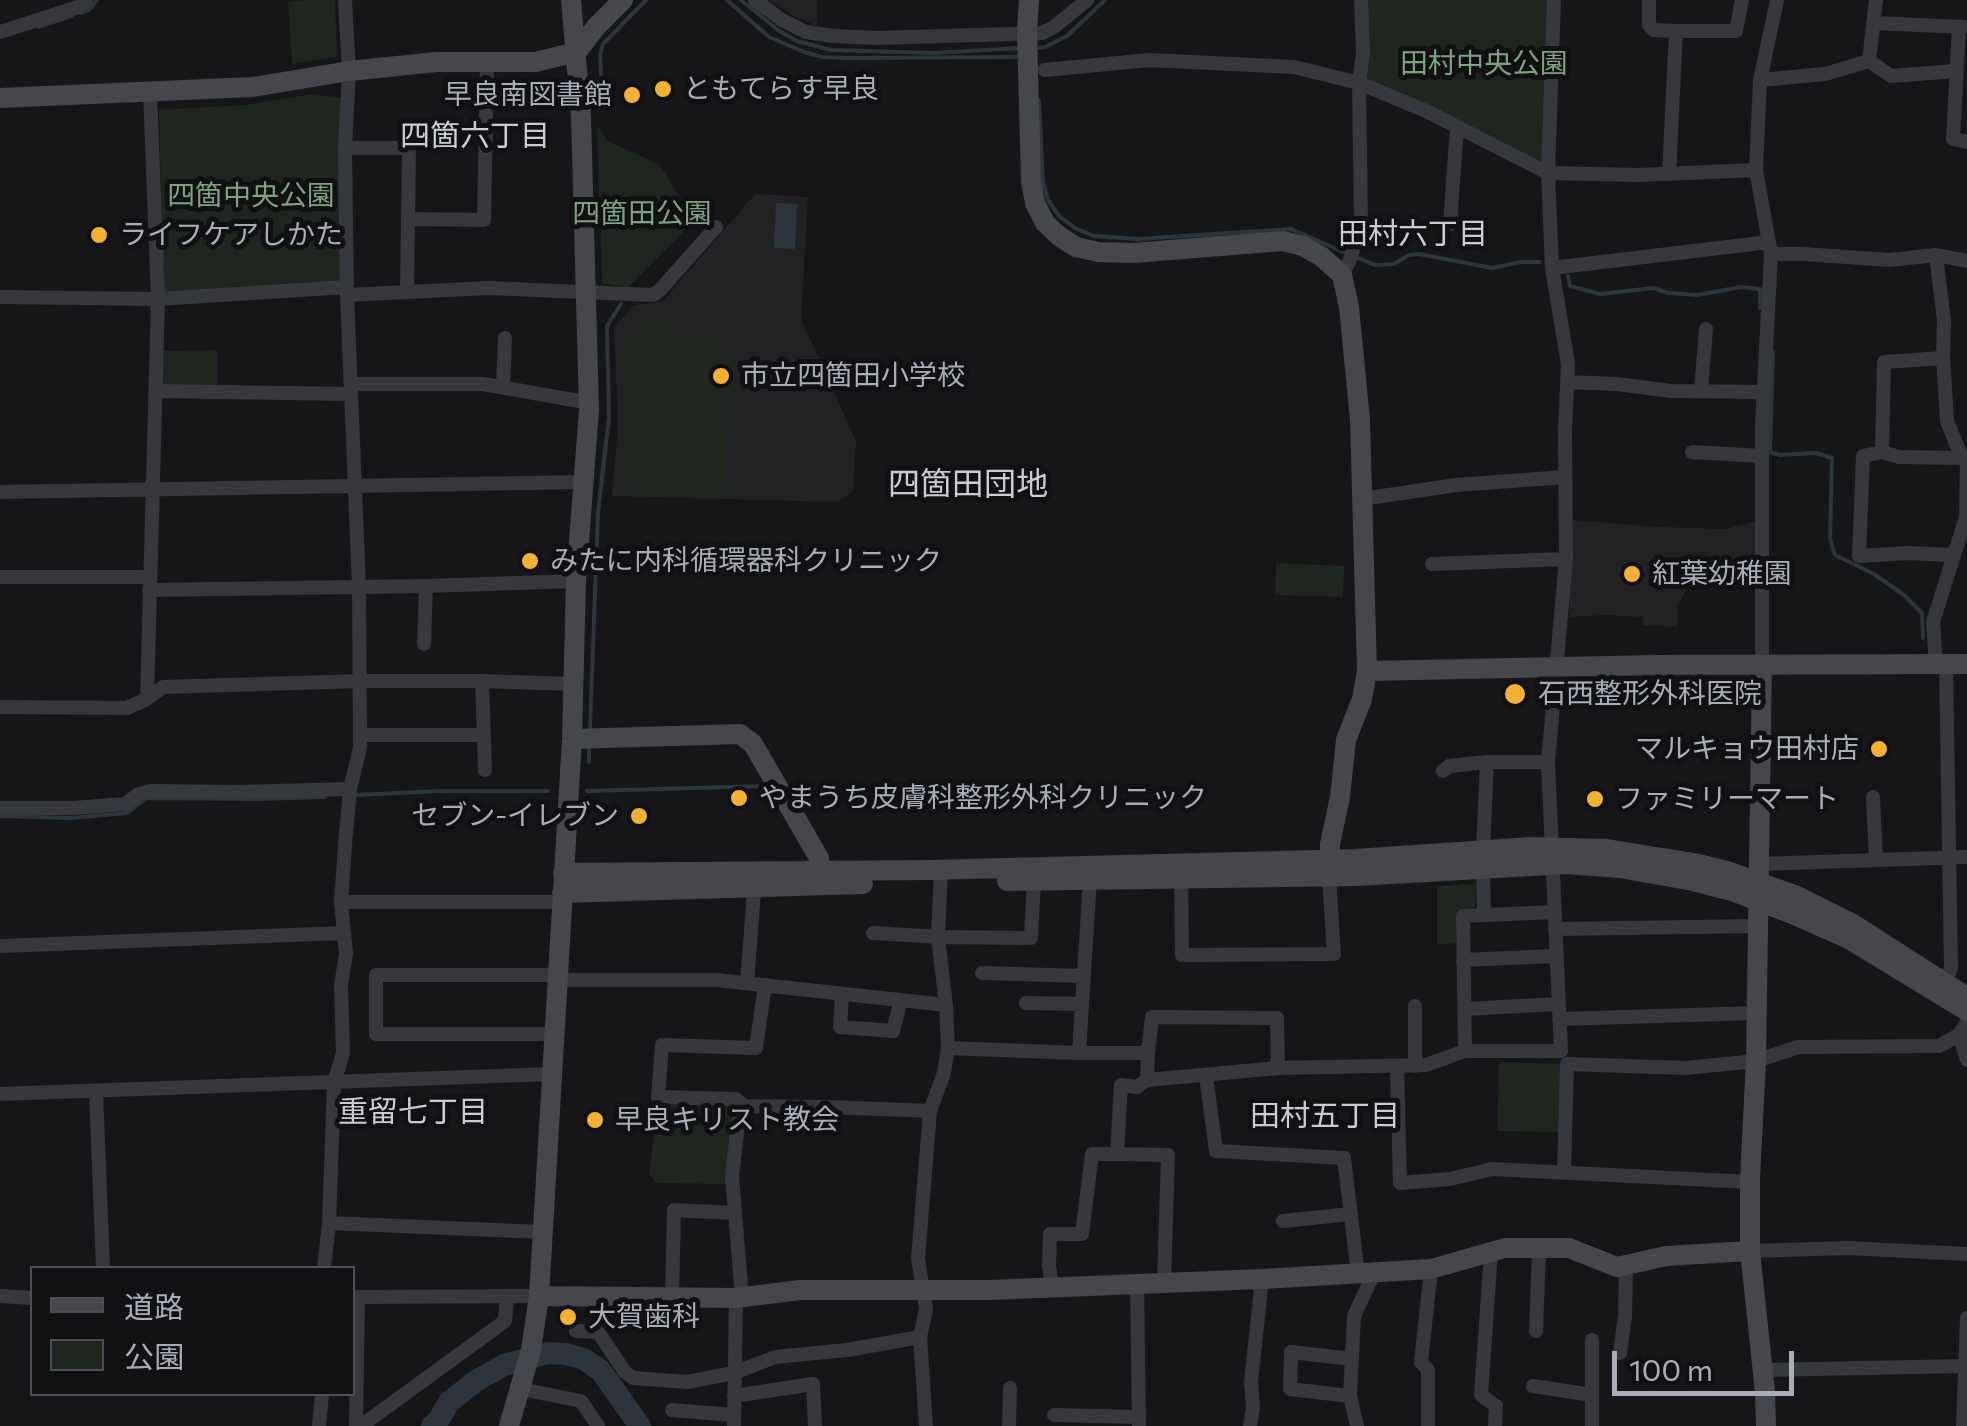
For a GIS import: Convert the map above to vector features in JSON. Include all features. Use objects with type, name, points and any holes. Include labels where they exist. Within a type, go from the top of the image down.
[{"type":"street","points":[[0,32],[80,6],[86,0]]},
{"type":"street","points":[[324,1266],[334,1083],[344,1053],[340,985],[346,954],[342,902],[350,788],[360,748],[359,586],[347,291],[349,71],[344,0]]},
{"type":"street","points":[[509,1426],[526,1370],[539,1296],[572,740],[576,581],[588,442],[582,116],[572,0]]},
{"type":"street","points":[[0,98],[253,87],[436,62],[535,62],[577,52],[623,0]]},
{"type":"street","points":[[755,0],[806,32],[833,36],[920,37],[1031,55],[1294,67],[1359,83],[1548,173],[1639,176],[1756,170]]},
{"type":"street","points":[[1029,0],[1031,181],[1034,203],[1059,236],[1087,250],[1133,253],[1282,241],[1322,257],[1348,261]]},
{"type":"street","points":[[1031,55],[1042,33],[1087,0]]},
{"type":"street","points":[[1181,870],[1182,954],[1334,954],[1329,868],[1346,740],[1362,699],[1367,671],[1360,420],[1348,261],[1361,224],[1362,0]]},
{"type":"street","points":[[1117,1154],[1120,1086],[1278,1068],[1426,1065],[1465,1051],[1561,1051],[1548,762],[1566,558],[1568,364],[1552,268],[1548,173],[1554,0]]},
{"type":"street","points":[[1649,0],[1649,25],[1654,30],[1676,31],[1736,30],[1742,0]]},
{"type":"street","points":[[1766,1426],[1750,1250],[1760,882],[1762,456],[1770,248],[1756,170],[1760,80],[1777,0]]},
{"type":"street","points":[[1869,60],[1876,0]]},
{"type":"street","points":[[1875,22],[1963,27],[1956,71],[1954,139],[1967,142]]},
{"type":"street","points":[[1669,174],[1676,31]]},
{"type":"street","points":[[1760,80],[1825,74],[1869,60]]},
{"type":"street","points":[[1869,60],[1891,76],[1956,71]]},
{"type":"street","points":[[408,219],[484,220],[487,63]]},
{"type":"street","points":[[147,699],[158,299],[150,92]]},
{"type":"street","points":[[1450,224],[1457,127]]},
{"type":"street","points":[[346,148],[410,148],[407,292]]},
{"type":"street","points":[[0,297],[158,299],[489,288],[653,295],[716,227]]},
{"type":"street","points":[[1552,268],[1770,248],[1890,260],[1936,255],[1967,261]]},
{"type":"street","points":[[1936,255],[1944,321],[1947,422],[1967,463],[1966,517],[1933,622],[1950,664],[1951,968],[1945,982]]},
{"type":"street","points":[[1701,391],[1706,329]]},
{"type":"street","points":[[503,387],[506,338]]},
{"type":"street","points":[[1882,452],[1884,362],[1943,358]]},
{"type":"street","points":[[1567,382],[1764,392]]},
{"type":"street","points":[[156,391],[483,384],[588,400]]},
{"type":"street","points":[[1692,452],[1762,456]]},
{"type":"street","points":[[1953,556],[1859,556],[1862,456],[1882,452],[1899,457],[1962,458]]},
{"type":"street","points":[[1362,499],[1456,484],[1565,477]]},
{"type":"street","points":[[0,492],[583,482]]},
{"type":"street","points":[[1432,564],[1566,558]]},
{"type":"street","points":[[0,577],[359,586],[576,581]]},
{"type":"street","points":[[424,644],[426,586]]},
{"type":"street","points":[[1367,671],[1950,664]]},
{"type":"street","points":[[0,707],[127,708],[163,687],[482,681],[574,684]]},
{"type":"street","points":[[482,681],[484,770]]},
{"type":"street","points":[[572,740],[740,734],[754,744],[820,858],[820,871]]},
{"type":"street","points":[[360,735],[484,735]]},
{"type":"street","points":[[1443,771],[1449,766],[1487,762],[1548,762]]},
{"type":"street","points":[[1484,914],[1487,762]]},
{"type":"street","points":[[0,808],[124,804],[151,790],[350,788]]},
{"type":"street","points":[[1873,797],[1876,860]]},
{"type":"street","points":[[342,902],[755,880],[1329,868],[1551,856],[1608,849],[1668,857],[1727,871],[1797,896],[1853,924],[1967,996]]},
{"type":"street","points":[[1760,882],[1876,860],[1967,858]]},
{"type":"street","points":[[755,880],[820,871],[1090,880],[1181,870]]},
{"type":"street","points":[[926,1426],[920,1338],[926,1309],[918,1260],[930,1112],[948,1048],[938,937],[940,876]]},
{"type":"street","points":[[747,983],[755,880]]},
{"type":"street","points":[[1078,1053],[1090,880]]},
{"type":"street","points":[[872,933],[1031,938],[1034,881]]},
{"type":"street","points":[[1760,882],[1967,1011]]},
{"type":"street","points":[[1465,1051],[1464,916],[1554,912]]},
{"type":"street","points":[[1555,928],[1759,926]]},
{"type":"street","points":[[0,946],[344,933]]},
{"type":"street","points":[[1463,960],[1556,956]]},
{"type":"street","points":[[982,973],[1084,976]]},
{"type":"street","points":[[554,1034],[376,1034],[376,974],[716,980],[946,1005]]},
{"type":"street","points":[[765,985],[756,1048],[662,1045],[658,1097],[736,1099],[744,1106],[930,1112]]},
{"type":"street","points":[[842,994],[840,1027],[893,1031],[901,1000]]},
{"type":"street","points":[[1026,1003],[1082,1004]]},
{"type":"street","points":[[1415,1066],[1416,1006]]},
{"type":"street","points":[[1465,1008],[1757,1013]]},
{"type":"street","points":[[1147,1080],[1152,1017],[1277,1018],[1278,1068]]},
{"type":"street","points":[[1564,1172],[1567,1064],[1686,1068],[1756,1060],[1798,1047],[1939,1046],[1963,1029],[1967,1060]]},
{"type":"street","points":[[948,1048],[1148,1053]]},
{"type":"street","points":[[1397,1066],[1400,1183],[1450,1179],[1492,1169],[1750,1182]]},
{"type":"street","points":[[0,1094],[552,1074]]},
{"type":"street","points":[[1206,1076],[1216,1151],[1344,1158],[1351,1214],[1366,1273],[1354,1316],[1350,1396],[1357,1426]]},
{"type":"street","points":[[96,1092],[102,1266]]},
{"type":"street","points":[[672,1410],[734,1420],[739,1297],[732,1177],[738,1123],[744,1106]]},
{"type":"street","points":[[1052,1286],[1050,1234],[1082,1234],[1092,1154],[1168,1155],[1164,1281]]},
{"type":"street","points":[[672,1298],[674,1210],[734,1212]]},
{"type":"street","points":[[1283,1221],[1351,1214]]},
{"type":"street","points":[[329,1223],[542,1232]]},
{"type":"street","points":[[359,1426],[355,1297],[739,1297],[800,1290],[924,1292],[1262,1278],[1431,1269],[1505,1248],[1569,1248],[1618,1267],[1666,1256],[1750,1250],[1846,1248],[1967,1254]]},
{"type":"street","points":[[1536,1331],[1533,1308],[1539,1250]]},
{"type":"street","points":[[1491,1252],[1482,1395],[1496,1406],[1495,1426]]},
{"type":"street","points":[[1620,1353],[1626,1266]]},
{"type":"street","points":[[1428,1426],[1428,1370],[1422,1362],[1431,1269]]},
{"type":"street","points":[[1250,1426],[1262,1278]]},
{"type":"street","points":[[1054,1415],[1140,1421],[1137,1282]]},
{"type":"street","points":[[0,1296],[30,1298]]},
{"type":"street","points":[[359,1426],[506,1321],[507,1296]]},
{"type":"street","points":[[1963,1426],[1967,1318]]},
{"type":"street","points":[[576,1330],[598,1332],[633,1378],[687,1382],[734,1373],[775,1357],[920,1338]]},
{"type":"street","points":[[1592,1340],[1592,1426]]},
{"type":"street","points":[[1350,1396],[1290,1389],[1291,1352],[1352,1359]]},
{"type":"street","points":[[1763,1370],[1966,1366]]},
{"type":"street","points":[[526,1370],[581,1401],[598,1426]]},
{"type":"street","points":[[734,1396],[813,1384],[814,1426]]},
{"type":"street","points":[[1533,1386],[1592,1395]]},
{"type":"street","points":[[1009,1426],[1010,1388]]},
{"type":"street","points":[[319,1426],[322,1396]]},
{"type":"shaded area","points":[[769,0],[817,0],[817,26],[793,16]]},
{"type":"shaded area","name":"市立四箇田小学校","points":[[755,194],[808,197],[801,319],[856,441],[853,491],[838,502],[612,496],[618,425],[614,327],[634,305],[662,302]]},
{"type":"shaded area","points":[[776,203],[797,204],[795,249],[774,248]]},
{"type":"shaded area","name":"紅葉幼稚園","points":[[1573,520],[1726,529],[1756,521],[1757,575],[1695,573],[1678,605],[1677,627],[1643,625],[1643,617],[1569,617]]},
{"type":"green space","points":[[335,0],[337,57],[292,64],[288,2]]},
{"type":"green space","name":"田村中央公園","points":[[1366,0],[1549,0],[1545,166],[1365,80]]},
{"type":"green space","name":"四箇中央公園","points":[[312,94],[341,98],[341,282],[164,296],[159,110],[246,105]]},
{"type":"green space","name":"四箇田公園","points":[[597,126],[608,141],[660,165],[691,216],[690,226],[628,287],[602,283]]},
{"type":"green space","points":[[655,310],[693,341],[708,333],[725,349],[733,349],[729,494],[621,491],[625,431],[621,350]]},
{"type":"green space","points":[[217,350],[218,389],[160,390],[162,351]]},
{"type":"green space","points":[[1276,563],[1344,566],[1343,597],[1275,595]]},
{"type":"green space","points":[[1476,884],[1475,907],[1457,910],[1456,943],[1437,945],[1437,886]]},
{"type":"green space","points":[[1499,1062],[1563,1064],[1560,1132],[1497,1131]]},
{"type":"green space","points":[[659,1104],[734,1105],[737,1113],[727,1184],[655,1183],[649,1173]]},
{"type":"waterway","points":[[81,13],[97,0]]},
{"type":"waterway","points":[[603,107],[603,44],[646,0]]},
{"type":"waterway","points":[[727,0],[769,37],[823,57],[1019,57]]},
{"type":"waterway","points":[[741,0],[797,41],[831,50],[933,53],[1021,48]]},
{"type":"waterway","points":[[1035,48],[1067,36],[1105,0]]},
{"type":"waterway","points":[[38,27],[72,16]]},
{"type":"waterway","points":[[1039,100],[1043,182],[1048,200],[1059,216],[1075,228],[1094,236],[1138,239],[1291,229],[1348,254]]},
{"type":"waterway","points":[[1356,257],[1375,265],[1394,264],[1419,254],[1492,268],[1540,262]]},
{"type":"waterway","points":[[1568,276],[1570,286],[1600,294],[1653,288],[1697,295],[1741,287],[1760,289],[1760,308]]},
{"type":"waterway","points":[[590,728],[598,512],[609,418],[607,326],[621,304]]},
{"type":"waterway","points":[[1773,352],[1770,452],[1816,453],[1832,458],[1830,539],[1835,555],[1874,574],[1904,595],[1922,613],[1923,638]]},
{"type":"waterway","points":[[589,747],[589,762]]},
{"type":"waterway","points":[[587,791],[765,786],[771,796]]},
{"type":"waterway","points":[[355,795],[548,791]]},
{"type":"waterway","points":[[0,816],[71,818],[127,813],[147,798],[325,797]]},
{"type":"waterway","points":[[432,1426],[449,1402],[476,1381],[504,1365],[548,1353],[584,1359],[601,1371],[640,1426]]},
{"type":"place","name":"ともてらす早良","points":[[663,89]]},
{"type":"place","name":"早良南図書館","points":[[632,95]]},
{"type":"place","name":"ライフケアしかた","points":[[99,235]]},
{"type":"place","name":"市立四箇田小学校","points":[[721,376]]},
{"type":"place","name":"みたに内科循環器科クリニック","points":[[530,561]]},
{"type":"place","name":"紅葉幼稚園","points":[[1632,574]]},
{"type":"place","name":"石西整形外科医院","points":[[1515,694]]},
{"type":"place","name":"マルキョウ田村店","points":[[1879,749]]},
{"type":"place","name":"やまうち皮膚科整形外科クリニック","points":[[739,798]]},
{"type":"place","name":"ファミリーマート","points":[[1595,799]]},
{"type":"place","name":"セブン-イレブン","points":[[639,816]]},
{"type":"place","name":"早良キリスト教会","points":[[595,1120]]},
{"type":"place","name":"大賀歯科","points":[[568,1317]]},
{"type":"district","name":"四箇六丁目","points":[[475,136]]},
{"type":"district","name":"田村六丁目","points":[[1413,234]]},
{"type":"district","name":"四箇田団地","points":[[968,484]]},
{"type":"district","name":"重留七丁目","points":[[413,1112]]},
{"type":"district","name":"田村五丁目","points":[[1325,1116]]}]
